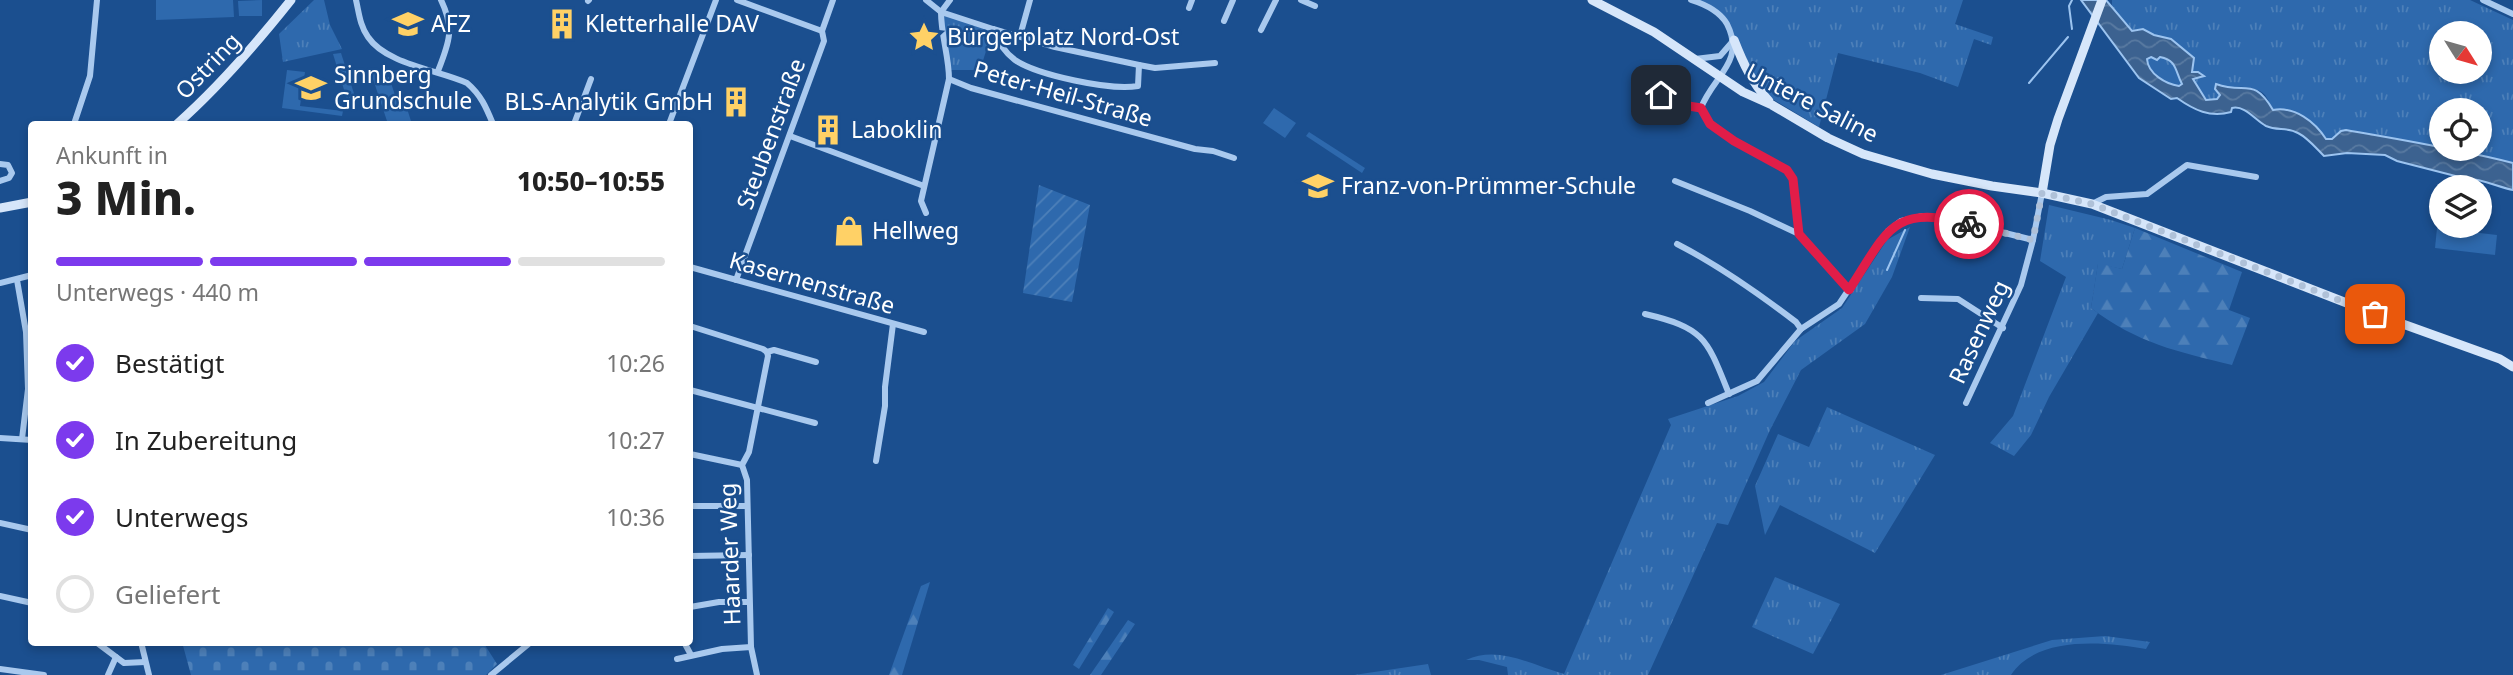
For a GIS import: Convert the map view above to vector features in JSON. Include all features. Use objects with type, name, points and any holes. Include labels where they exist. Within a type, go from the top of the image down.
[{"type":"main road","name":"Ostring","points":[[180,121],[249,53],[291,0]]},
{"type":"main road","name":"Untere Saline","points":[[1592,0],[1654,32],[1743,92],[1863,154],[1932,174],[2092,204],[2375,314],[2500,359],[2513,368]]},
{"type":"main road","points":[[2042,193],[2050,145],[2058,119],[2102,0]]},
{"type":"main road","points":[[1734,40],[1752,80],[1772,105]]},
{"type":"main road","points":[[0,208],[28,203]]},
{"type":"street","points":[[75,121],[90,76],[97,0]]},
{"type":"street","points":[[356,0],[363,28],[378,48],[392,56],[467,83],[477,91],[492,121]]},
{"type":"street","points":[[438,71],[450,33],[449,19],[441,0]]},
{"type":"street","points":[[671,121],[716,0]]},
{"type":"street","points":[[737,0],[822,31]]},
{"type":"street","name":"Steubenstraße","points":[[736,280],[824,41],[822,31],[833,0]]},
{"type":"street","points":[[926,0],[941,12],[1055,47],[1155,68],[1215,62]]},
{"type":"street","points":[[941,12],[950,0]]},
{"type":"street","points":[[1020,36],[1030,0]]},
{"type":"street","points":[[1189,8],[1192,0]]},
{"type":"street","points":[[1224,21],[1233,0]]},
{"type":"street","points":[[1261,30],[1276,0]]},
{"type":"street","points":[[1301,0],[1315,6]]},
{"type":"street","points":[[1691,0],[1724,19],[1734,40],[1733,53],[1706,94],[1701,108],[1710,124],[1734,141],[1787,170],[1793,179],[1799,234]]},
{"type":"street","points":[[2483,0],[2513,14]]},
{"type":"street","name":"Peter-Heil-Straße","points":[[941,12],[941,32],[949,79],[971,88],[1234,158]]},
{"type":"street","points":[[993,29],[997,41],[1006,52],[1034,69],[1114,88],[1138,86],[1139,65]]},
{"type":"street","points":[[1694,59],[1720,56],[1734,40]]},
{"type":"street","points":[[575,121],[591,79]]},
{"type":"street","points":[[926,213],[921,201],[949,79]]},
{"type":"street","points":[[1647,86],[1676,104],[1701,108]]},
{"type":"street","points":[[790,136],[924,186]]},
{"type":"street","points":[[0,164],[8,165],[12,173],[9,178],[0,181]]},
{"type":"street","points":[[2092,204],[2106,197],[2147,194],[2187,165],[2256,177]]},
{"type":"street","points":[[1675,181],[1799,234],[1849,290]]},
{"type":"street","name":"Rasenweg","points":[[1966,403],[2021,285],[2042,193]]},
{"type":"street","points":[[1708,403],[1758,381],[1801,329],[1839,304],[1888,231],[1901,221],[1923,216],[1953,219],[2033,240]]},
{"type":"street","points":[[1677,244],[1745,284],[1796,322],[1801,329]]},
{"type":"street","name":"Kasernenstraße","points":[[693,268],[924,332]]},
{"type":"street","points":[[0,283],[28,276]]},
{"type":"street","points":[[17,279],[26,332],[28,389],[22,439]]},
{"type":"street","points":[[1921,298],[1958,299],[2003,328]]},
{"type":"street","points":[[1645,314],[1676,321],[1702,338],[1711,350],[1728,394]]},
{"type":"street","points":[[876,461],[885,406],[893,324]]},
{"type":"street","points":[[693,327],[767,352],[774,349],[816,362]]},
{"type":"street","name":"Haarder Weg","points":[[757,675],[751,647],[747,480],[742,465],[750,452],[767,352]]},
{"type":"street","points":[[693,391],[815,423]]},
{"type":"street","points":[[0,438],[28,440]]},
{"type":"street","points":[[693,455],[742,465]]},
{"type":"street","points":[[693,506],[747,506]]},
{"type":"street","points":[[0,523],[28,529]]},
{"type":"street","points":[[693,556],[748,555]]},
{"type":"street","points":[[0,596],[28,602]]},
{"type":"street","points":[[693,606],[719,602],[749,602]]},
{"type":"street","points":[[101,646],[124,663],[145,662]]},
{"type":"street","points":[[142,646],[149,675]]},
{"type":"street","points":[[491,675],[526,646]]},
{"type":"street","points":[[686,646],[691,655]]},
{"type":"street","points":[[677,659],[751,647]]},
{"type":"street","points":[[108,675],[116,657]]},
{"type":"street","points":[[0,669],[44,675]]},
{"type":"green space","points":[[156,0],[233,0],[234,17],[156,20]]},
{"type":"green space","points":[[262,0],[262,16],[239,16],[238,1]]},
{"type":"green space","points":[[314,0],[324,0],[330,25],[342,49],[283,62],[279,34]]},
{"type":"green space","points":[[1690,0],[1963,0],[1955,24],[1993,37],[1991,45],[1974,39],[1958,87],[1920,73],[1838,53],[1819,127],[1761,92],[1724,19]]},
{"type":"green space","points":[[2112,0],[2470,0],[2513,20],[2513,163],[2492,159],[2492,98],[2429,98],[2429,146],[2341,131],[2332,139],[2326,139],[2316,127],[2296,113],[2273,110],[2265,95],[2255,89],[2234,87],[2215,90],[2220,94],[2217,99],[2206,100],[2192,79],[2200,78],[2192,72],[2194,58],[2171,39],[2143,29],[2132,31],[2112,7]]},
{"type":"green space","points":[[941,12],[993,29],[980,70],[949,70]]},
{"type":"green space","points":[[341,53],[357,103],[350,109],[333,54]]},
{"type":"green space","points":[[2151,57],[2170,60],[2182,83],[2179,86],[2174,85],[2159,77],[2148,64],[2147,59]]},
{"type":"green space","points":[[287,70],[305,72],[300,106],[343,111],[342,116],[282,108]]},
{"type":"green space","points":[[378,71],[381,80],[389,77],[395,95],[402,93],[411,121],[387,121],[371,73]]},
{"type":"green space","points":[[1274,108],[1296,123],[1285,138],[1263,123]]},
{"type":"green space","points":[[1309,132],[1365,168],[1362,173],[1306,136]]},
{"type":"green space","points":[[1039,185],[1090,205],[1072,302],[1023,293]]},
{"type":"green space","points":[[2049,205],[2135,228],[2122,269],[2098,264],[2091,308],[2098,313],[2049,397],[2031,435],[2014,456],[1990,443],[2013,416],[2066,277],[2040,261]]},
{"type":"green space","points":[[1910,227],[1892,277],[1865,324],[1801,370],[1770,430],[1728,525],[1717,523],[1648,675],[1508,675],[1507,667],[1479,660],[1466,660],[1478,656],[1503,655],[1564,674],[1671,425],[1668,419],[1738,396],[1764,382],[1795,341],[1842,308],[1887,240]]},
{"type":"green space","points":[[2135,228],[2242,272],[2229,310],[2250,318],[2232,365],[2158,345],[2125,330],[2091,308],[2098,263],[2122,269]]},
{"type":"green space","points":[[2492,234],[2497,235],[2495,255],[2435,248],[2436,238],[2492,238]]},
{"type":"green space","points":[[1827,407],[1935,455],[1875,553],[1780,505],[1765,535],[1755,486],[1778,434],[1809,447]]},
{"type":"green space","points":[[1775,577],[1840,604],[1813,654],[1752,627]]},
{"type":"green space","points":[[930,582],[902,675],[889,675],[921,586]]},
{"type":"green space","points":[[1108,608],[1114,612],[1079,669],[1073,665]]},
{"type":"green space","points":[[1128,620],[1135,624],[1101,675],[1090,675]]},
{"type":"green space","points":[[2105,636],[2150,642],[2146,649],[2111,644],[2054,647],[2023,662],[2011,675],[1941,675],[2052,640]]},
{"type":"green space","points":[[183,646],[486,646],[497,664],[486,675],[191,675]]},
{"type":"green space","points":[[1428,664],[1431,675],[1354,675]]},
{"type":"water","points":[[2081,0],[2106,0],[2132,31],[2143,29],[2171,39],[2194,58],[2192,72],[2204,76],[2193,79],[2206,100],[2217,99],[2220,95],[2215,89],[2216,84],[2248,88],[2260,93],[2273,110],[2289,110],[2304,117],[2326,139],[2332,139],[2346,130],[2429,145],[2429,161],[2492,161],[2492,158],[2513,163],[2513,190],[2492,184],[2492,175],[2451,175],[2397,161],[2385,155],[2347,153],[2324,156],[2298,133],[2266,126],[2241,109],[2232,108],[2231,112],[2223,114],[2202,112],[2177,98],[2171,99],[2139,78]],"holes":[[[2151,57],[2157,60],[2160,57],[2173,63],[2182,84],[2179,86],[2169,83],[2154,74],[2147,59]]]},
{"type":"waterway","points":[[2072,0],[2069,6],[2072,29]]},
{"type":"waterway","points":[[2029,83],[2068,37]]},
{"type":"waterway","points":[[1887,270],[1905,230]]},
{"type":"way so far","points":[[1969,224],[2033,240],[2042,193],[2072,199],[2092,204],[2375,314]]},
{"type":"place","name":"AFZ","points":[[408,24]]},
{"type":"place","name":"Kletterhalle DAV","points":[[562,24]]},
{"type":"place","name":"Bürgerplatz Nord-Ost","points":[[924,37]]},
{"type":"place","name":"Sinnberg Grundschule","points":[[311,88]]},
{"type":"place","name":"BLS-Analytik GmbH","points":[[736,102]]},
{"type":"place","name":"Laboklin","points":[[828,130]]},
{"type":"place","name":"Franz-von-Prümmer-Schule","points":[[1318,186]]},
{"type":"place","name":"Hellweg","points":[[849,231]]},
{"type":"route","points":[[1661,95],[1676,104],[1701,108],[1710,124],[1734,141],[1787,170],[1793,179],[1799,234],[1849,290],[1888,231],[1901,221],[1923,216],[1953,219],[1969,224]]}]
